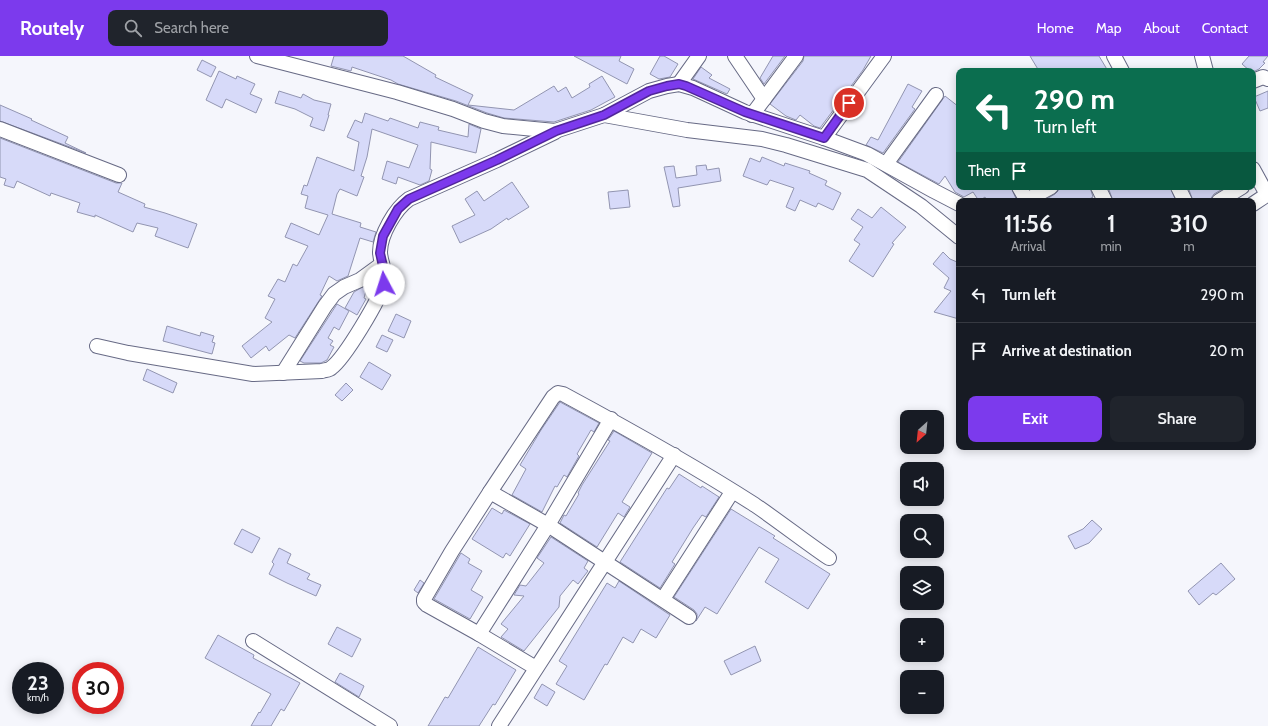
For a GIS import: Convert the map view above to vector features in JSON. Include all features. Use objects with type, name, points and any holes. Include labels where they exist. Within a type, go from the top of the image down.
[{"type":"street","points":[[257,56],[397,92],[503,126],[556,131]]},
{"type":"street","points":[[679,84],[699,56]]},
{"type":"street","points":[[735,56],[764,99]]},
{"type":"street","points":[[752,114],[796,56]]},
{"type":"street","points":[[824,138],[884,56]]},
{"type":"street","points":[[1114,56],[1120,68]]},
{"type":"street","points":[[1202,56],[1205,68]]},
{"type":"street","points":[[97,346],[128,353],[253,374],[322,371],[330,368],[334,365],[356,336],[378,298],[385,279],[380,253],[383,236],[398,209],[404,202],[497,160],[556,131],[604,115],[649,91],[667,86],[679,84],[693,88],[737,109],[867,154],[956,202]]},
{"type":"street","points":[[886,164],[936,95]]},
{"type":"street","points":[[604,115],[687,130],[762,139],[867,170],[921,206],[956,235]]},
{"type":"street","points":[[0,129],[119,175]]},
{"type":"street","points":[[1256,178],[1265,191],[1264,196],[1256,202]]},
{"type":"street","points":[[1031,198],[1046,190]]},
{"type":"street","points":[[1224,198],[1237,190]]},
{"type":"street","points":[[283,373],[324,306],[334,294],[344,286],[360,280],[382,264]]},
{"type":"street","points":[[536,668],[427,605],[424,602],[424,599],[452,551],[490,492],[553,397],[558,393],[563,394],[674,455],[755,506],[829,558]]},
{"type":"street","points":[[479,634],[548,525],[611,420]]},
{"type":"street","points":[[499,726],[674,455]]},
{"type":"street","points":[[490,492],[548,525],[689,617]]},
{"type":"street","points":[[663,599],[732,492]]},
{"type":"street","points":[[253,641],[390,726]]},
{"type":"building","points":[[334,56],[403,56],[436,75],[435,77],[473,95],[468,105],[514,110],[554,86],[558,92],[566,87],[572,98],[590,87],[589,84],[602,76],[615,97],[591,110],[554,122],[504,118],[456,101],[398,84],[391,80],[352,67],[351,71],[331,66]]},
{"type":"building","points":[[574,56],[621,56],[619,61],[634,69],[627,84]]},
{"type":"building","points":[[660,56],[664,56],[678,64],[670,77],[659,79],[650,74]]},
{"type":"building","points":[[773,56],[785,56],[764,84],[760,78]]},
{"type":"building","points":[[804,56],[871,56],[863,70],[820,128],[814,126],[800,115],[796,120],[786,116],[770,104],[803,61]]},
{"type":"building","points":[[1030,56],[1099,56],[1106,68],[1037,68]]},
{"type":"building","points":[[1249,56],[1268,56],[1263,62],[1265,63],[1256,70],[1256,68],[1247,68],[1242,64]]},
{"type":"building","points":[[202,60],[216,67],[211,77],[197,70]]},
{"type":"building","points":[[701,67],[712,75],[709,78],[730,89],[727,94],[693,79]]},
{"type":"building","points":[[219,71],[236,79],[237,76],[255,84],[250,94],[262,99],[256,113],[226,99],[222,108],[206,100]]},
{"type":"building","points":[[908,84],[922,91],[912,107],[915,109],[883,153],[866,145],[871,137],[878,140]]},
{"type":"building","points":[[279,91],[301,98],[303,94],[314,100],[331,104],[324,131],[310,126],[313,118],[295,109],[275,103]]},
{"type":"building","points":[[1268,91],[1268,108],[1260,111],[1256,102],[1256,96]]},
{"type":"building","points":[[945,96],[956,105],[956,190],[1012,190],[1016,198],[977,198],[973,192],[964,197],[955,192],[945,176],[939,184],[898,162]]},
{"type":"building","points":[[0,105],[68,137],[65,143],[86,153],[0,121]]},
{"type":"building","points":[[365,113],[388,121],[390,118],[418,128],[420,122],[439,127],[438,130],[468,137],[469,124],[481,129],[476,153],[431,142],[430,169],[432,170],[429,181],[420,185],[398,177],[396,184],[382,179],[387,161],[409,168],[418,145],[372,129],[367,157],[361,176],[364,177],[357,196],[340,189],[337,194],[332,214],[361,223],[360,227],[376,232],[373,242],[360,238],[348,276],[337,281],[329,276],[320,295],[322,296],[295,338],[289,335],[269,351],[266,346],[251,358],[242,346],[272,322],[265,318],[275,299],[268,296],[278,279],[285,282],[293,264],[297,266],[308,246],[285,237],[291,223],[319,235],[328,215],[305,208],[308,196],[301,194],[304,185],[307,186],[317,157],[354,171],[359,142],[347,137],[355,120],[362,123]]},
{"type":"building","points":[[0,138],[116,183],[122,183],[118,192],[145,204],[144,207],[197,224],[188,248],[155,236],[158,228],[137,223],[133,232],[95,215],[95,217],[77,212],[80,203],[51,193],[50,196],[17,181],[14,188],[4,185],[6,179],[0,177]]},
{"type":"building","points":[[762,157],[784,166],[785,163],[810,171],[809,173],[827,181],[825,185],[841,193],[833,210],[818,203],[816,207],[800,200],[795,211],[786,207],[794,188],[770,180],[767,185],[743,176],[750,158],[760,162]]},
{"type":"building","points":[[706,165],[707,170],[719,168],[721,181],[678,188],[680,206],[673,207],[664,167],[674,166],[676,178],[697,175],[696,166]]},
{"type":"building","points":[[512,182],[529,207],[508,220],[507,218],[491,229],[460,243],[452,226],[475,215],[465,199],[477,191],[484,201]]},
{"type":"building","points":[[628,190],[630,207],[610,209],[608,192]]},
{"type":"building","points":[[1091,190],[1093,197],[1048,198],[1058,191]]},
{"type":"building","points":[[1109,190],[1171,190],[1175,198],[1112,198]]},
{"type":"building","points":[[1189,190],[1221,190],[1214,194],[1211,198],[1192,198]]},
{"type":"building","points":[[881,207],[906,227],[892,243],[894,244],[873,277],[849,261],[860,244],[854,240],[863,227],[851,219],[858,209],[872,218]]},
{"type":"building","points":[[943,252],[950,259],[956,262],[956,318],[934,312],[951,291],[944,288],[949,278],[933,264]]},
{"type":"building","points":[[368,284],[364,298],[366,299],[357,315],[345,308],[354,292]]},
{"type":"building","points":[[337,304],[349,311],[339,330],[334,327],[328,338],[333,341],[330,345],[334,347],[327,360],[321,363],[304,363],[300,361]]},
{"type":"building","points":[[396,314],[411,321],[404,338],[388,331]]},
{"type":"building","points":[[167,326],[200,336],[201,332],[214,336],[212,342],[215,343],[212,354],[163,341]]},
{"type":"building","points":[[382,335],[393,340],[387,352],[376,347]]},
{"type":"building","points":[[369,362],[391,375],[382,390],[360,377]]},
{"type":"building","points":[[147,369],[177,383],[173,393],[143,380]]},
{"type":"building","points":[[346,383],[353,390],[342,401],[335,395]]},
{"type":"building","points":[[560,402],[599,423],[594,432],[591,430],[577,454],[579,456],[567,477],[564,475],[557,487],[555,486],[542,512],[512,495],[526,469],[520,465]]},
{"type":"building","points":[[614,431],[652,453],[622,502],[630,507],[624,517],[618,513],[597,547],[560,523],[579,494],[578,493],[582,485],[610,441],[608,440]]},
{"type":"building","points":[[679,474],[719,497],[706,517],[702,515],[693,528],[672,562],[675,564],[660,588],[620,562],[667,488],[669,489]]},
{"type":"building","points":[[492,508],[502,514],[504,510],[530,524],[510,556],[506,553],[503,558],[472,539]]},
{"type":"building","points":[[731,509],[775,536],[773,538],[830,574],[808,609],[765,582],[779,559],[759,547],[717,614],[705,607],[696,621],[697,614],[694,610],[674,597]]},
{"type":"building","points":[[1092,520],[1102,529],[1089,543],[1075,549],[1068,536],[1083,529]]},
{"type":"building","points":[[242,529],[260,538],[252,553],[234,544]]},
{"type":"building","points":[[551,537],[588,561],[584,568],[588,571],[578,584],[573,580],[560,596],[559,607],[524,651],[501,637],[508,629],[501,624],[524,596],[514,595],[520,585],[526,586],[544,563],[537,558]]},
{"type":"building","points":[[279,548],[291,554],[287,563],[310,574],[307,579],[321,585],[316,596],[269,574],[274,564],[272,562]]},
{"type":"building","points":[[461,553],[470,559],[468,563],[482,571],[471,590],[483,597],[470,619],[434,599]]},
{"type":"building","points":[[1221,563],[1235,579],[1216,595],[1213,593],[1199,605],[1188,591]]},
{"type":"building","points":[[420,580],[424,583],[418,593],[414,590]]},
{"type":"building","points":[[619,581],[670,615],[656,638],[641,629],[633,643],[623,637],[584,700],[556,684],[567,666],[559,661],[607,583],[615,588]]},
{"type":"building","points":[[337,627],[361,639],[352,657],[328,644]]},
{"type":"building","points":[[218,635],[254,655],[253,658],[300,683],[284,711],[281,709],[271,726],[251,726],[271,694],[205,658]]},
{"type":"building","points":[[755,646],[761,661],[731,675],[724,661]]},
{"type":"building","points":[[478,647],[516,670],[495,705],[493,704],[479,726],[428,726],[445,697],[448,698]]},
{"type":"building","points":[[340,673],[364,686],[359,697],[335,682]]},
{"type":"building","points":[[542,684],[555,692],[547,706],[534,698]]},
{"type":"route","points":[[384,284],[385,275],[380,253],[381,243],[387,227],[404,202],[497,160],[556,131],[604,115],[649,91],[679,84],[693,88],[745,112],[824,138],[849,103]]}]
